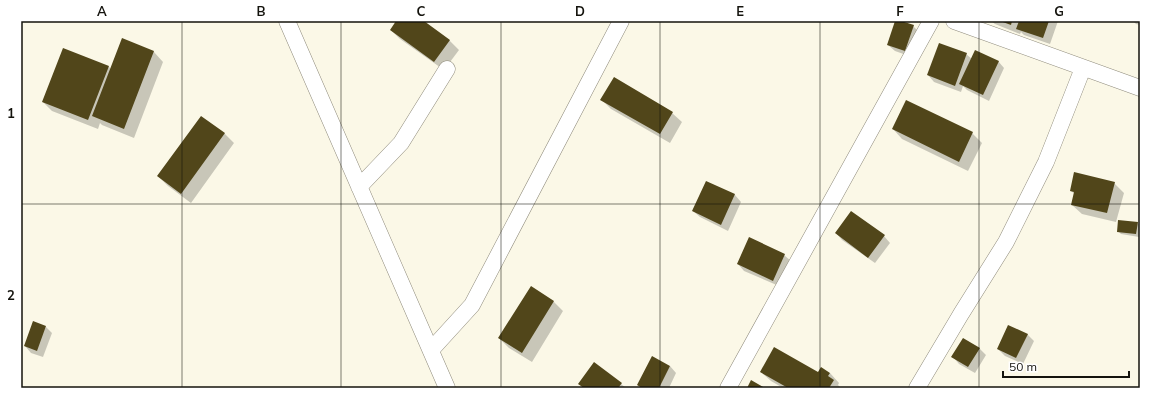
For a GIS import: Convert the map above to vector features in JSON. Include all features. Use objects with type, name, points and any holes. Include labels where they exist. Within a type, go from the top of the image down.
[{"type":"street","points":[[287,21],[447,388]]},
{"type":"street","points":[[431,350],[472,305],[621,21]]},
{"type":"street","points":[[728,388],[931,21]]},
{"type":"street","points":[[954,21],[1140,88]]},
{"type":"street","points":[[917,388],[1006,242],[1046,162],[1083,68]]},
{"type":"street","points":[[359,187],[401,143],[447,69]]},
{"type":"building","points":[[396,21],[424,21],[450,40],[434,62],[390,30]]},
{"type":"building","points":[[895,21],[901,21],[914,25],[905,51],[887,45]]},
{"type":"building","points":[[1000,21],[1012,21],[1011,25]]},
{"type":"building","points":[[1019,21],[1049,21],[1043,38],[1016,29]]},
{"type":"building","points":[[122,38],[154,51],[124,129],[92,116]]},
{"type":"building","points":[[939,43],[967,53],[955,86],[927,75]]},
{"type":"building","points":[[63,48],[109,66],[88,120],[42,102]]},
{"type":"building","points":[[975,50],[999,61],[983,95],[959,84]]},
{"type":"building","points":[[614,77],[673,112],[660,134],[600,100]]},
{"type":"building","points":[[906,100],[973,132],[959,162],[892,129]]},
{"type":"building","points":[[201,116],[225,133],[181,194],[157,176]]},
{"type":"building","points":[[1074,172],[1115,182],[1107,213],[1071,205],[1074,192],[1070,191]]},
{"type":"building","points":[[706,181],[735,194],[721,225],[692,211]]},
{"type":"building","points":[[851,211],[885,235],[868,258],[835,233]]},
{"type":"building","points":[[1118,220],[1138,222],[1136,234],[1117,232]]},
{"type":"building","points":[[749,237],[785,254],[773,281],[737,264]]},
{"type":"building","points":[[531,286],[554,301],[522,353],[498,338]]},
{"type":"building","points":[[33,321],[46,326],[37,351],[24,346]]},
{"type":"building","points":[[1008,325],[1028,334],[1016,358],[997,349]]},
{"type":"building","points":[[963,338],[980,348],[968,367],[951,357]]},
{"type":"building","points":[[774,347],[818,372],[821,367],[830,373],[828,376],[834,380],[829,388],[788,388],[760,372]]},
{"type":"building","points":[[652,356],[670,366],[659,388],[642,388],[637,385]]},
{"type":"building","points":[[594,362],[622,383],[618,388],[584,388],[578,384]]},
{"type":"building","points":[[751,380],[765,388],[747,388]]}]
